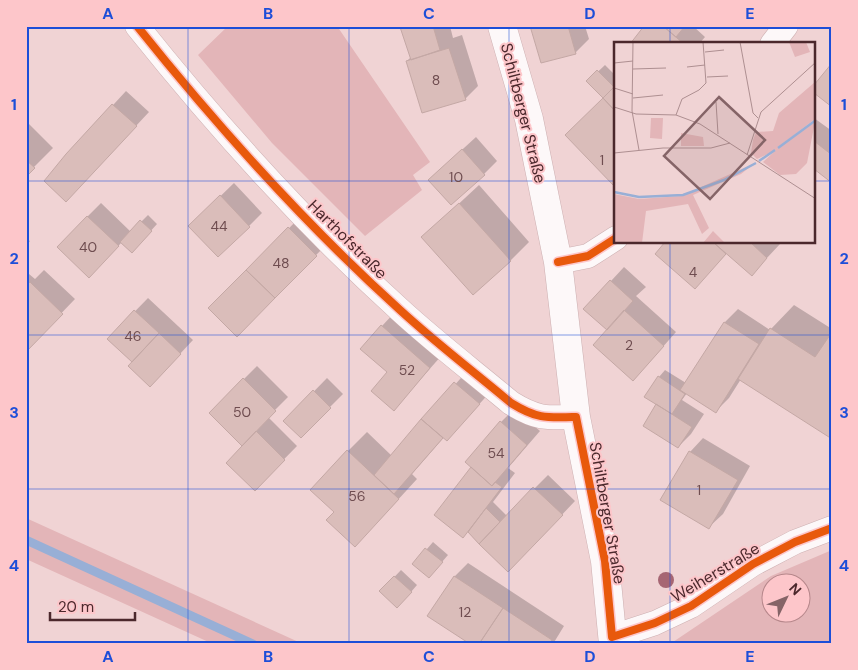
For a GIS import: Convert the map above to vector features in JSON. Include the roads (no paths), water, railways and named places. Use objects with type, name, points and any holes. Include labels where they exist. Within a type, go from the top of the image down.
[{"type":"main road","name":"Schiltberger Straße","points":[[502,26],[529,119],[558,262],[576,417],[606,561],[612,640]]},
{"type":"street","name":"Harthofstraße","points":[[137,26],[248,156],[330,242],[400,310],[511,404],[530,415],[546,418],[576,417]]},
{"type":"street","points":[[774,42],[786,26]]},
{"type":"street","points":[[558,262],[588,256],[614,239]]},
{"type":"street","name":"Weiherstraße","points":[[612,640],[656,623],[691,606],[753,564],[795,542],[832,528]]},
{"type":"waterway","points":[[26,540],[253,644]]}]
